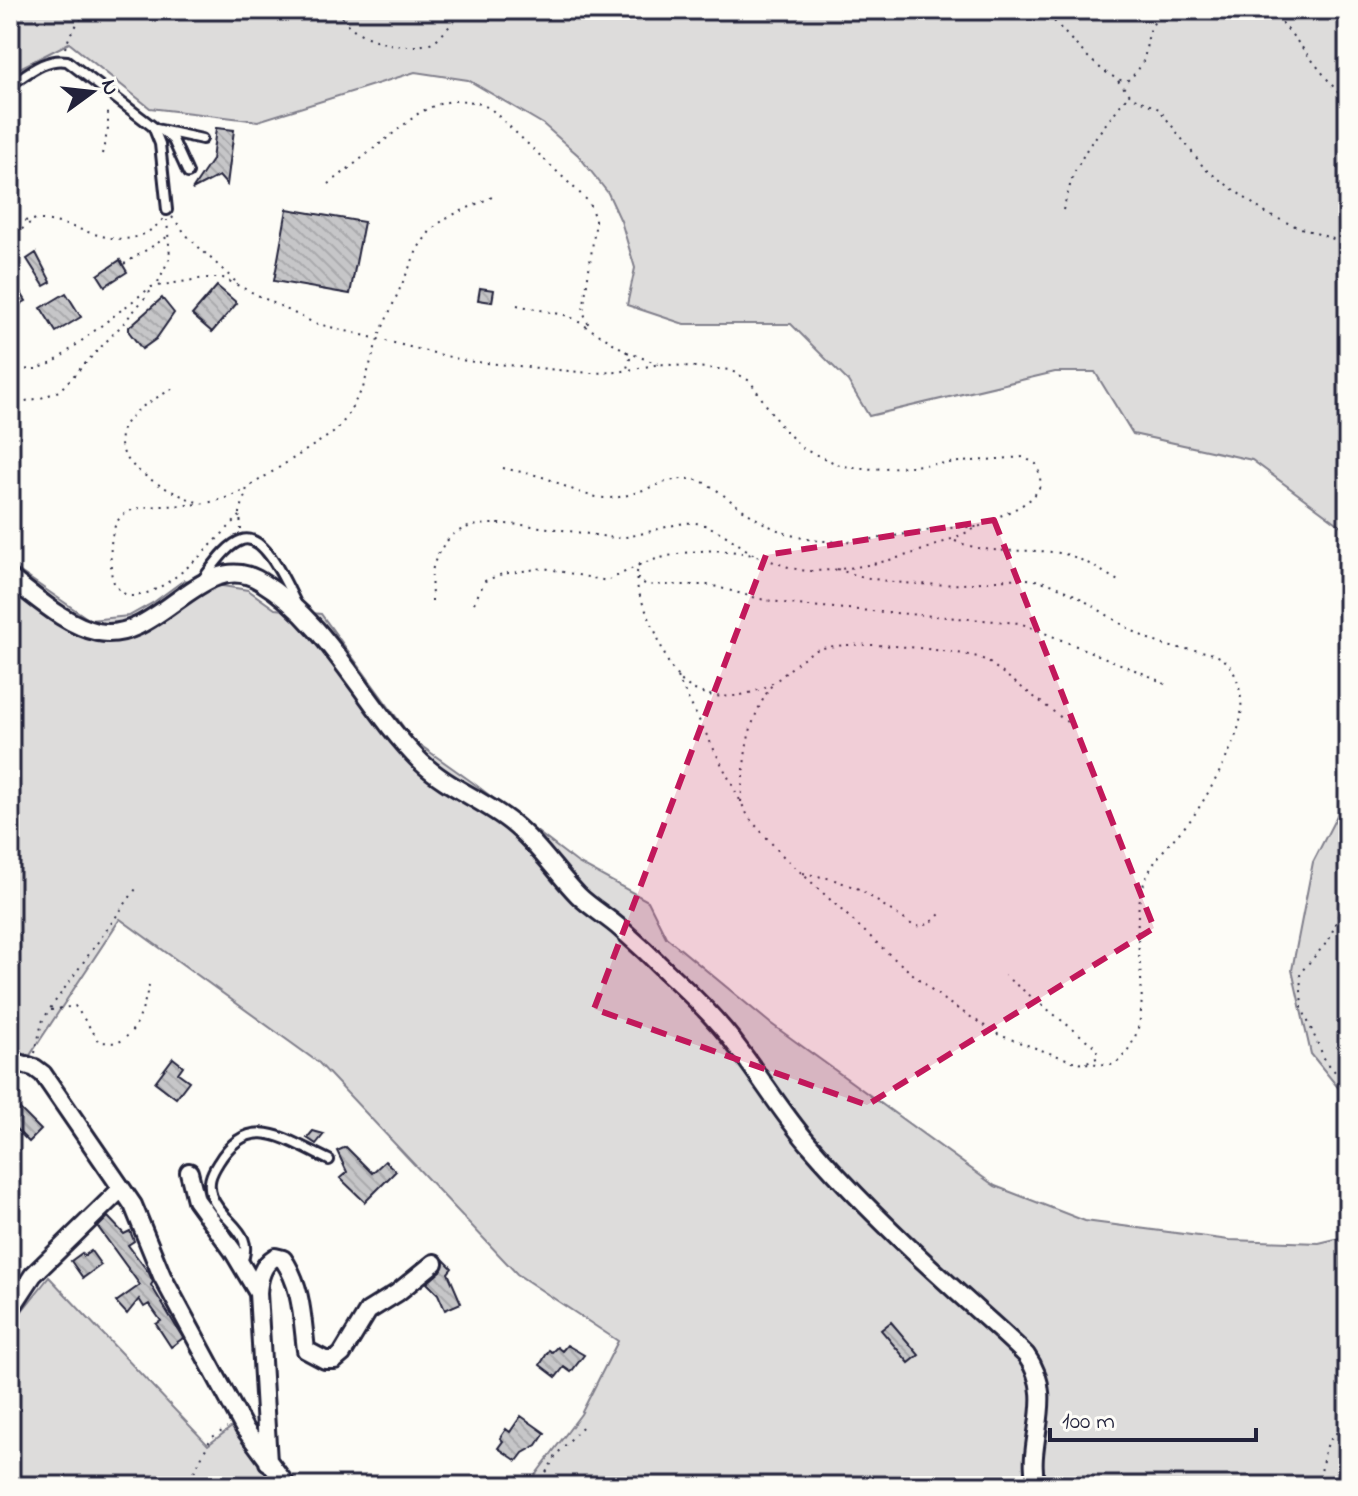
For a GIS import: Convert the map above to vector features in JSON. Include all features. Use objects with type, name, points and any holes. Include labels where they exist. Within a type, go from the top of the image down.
[{"type":"street","points":[[10,578],[72,622],[109,633],[124,631],[148,620],[219,576],[245,574],[276,592],[305,618],[420,761],[452,787],[494,810],[519,829],[581,898],[666,970],[724,1030],[808,1144],[894,1232],[1026,1355],[1041,1388],[1034,1467],[1036,1486]]},
{"type":"street","points":[[10,1060],[43,1074],[121,1189],[138,1217],[162,1276],[244,1428],[287,1486]]},
{"type":"street","points":[[189,1172],[196,1200],[258,1293]]},
{"type":"street","points":[[10,1310],[33,1275],[121,1189]]},
{"type":"street","points":[[268,1462],[258,1293],[259,1280],[269,1261],[275,1257],[283,1259],[297,1282],[306,1350],[325,1360],[335,1360],[342,1354],[368,1311],[397,1293],[434,1263]]},
{"type":"lane","points":[[10,85],[42,65],[60,60],[76,66],[173,140],[188,173]]},
{"type":"lane","points":[[159,130],[202,139]]},
{"type":"lane","points":[[159,130],[167,210]]},
{"type":"lane","points":[[191,593],[241,540],[254,540],[264,548],[305,618]]},
{"type":"lane","points":[[241,1264],[247,1252],[245,1241],[213,1199],[209,1185],[210,1177],[229,1146],[248,1134],[269,1133],[329,1160]]},
{"type":"path","points":[[60,60],[71,33],[87,10]]},
{"type":"path","points":[[339,10],[341,18],[354,31],[381,42],[417,46],[432,42],[466,10]]},
{"type":"path","points":[[1043,10],[1132,97],[1159,109],[1205,169],[1267,214],[1348,244]]},
{"type":"path","points":[[1118,81],[1127,81],[1138,70],[1146,56],[1151,28],[1161,10]]},
{"type":"path","points":[[1272,10],[1348,105]]},
{"type":"path","points":[[102,154],[108,129],[106,90]]},
{"type":"path","points":[[1063,210],[1073,175],[1088,147],[1130,93]]},
{"type":"path","points":[[329,184],[419,113],[448,101],[465,99],[482,103],[588,201],[595,228],[583,311],[590,328]]},
{"type":"path","points":[[240,516],[192,563],[152,592],[134,597],[114,584],[111,546],[115,522],[120,516],[142,506],[203,504],[231,497],[333,433],[342,424],[363,388],[378,338],[413,256],[424,238],[446,218],[492,197]]},
{"type":"path","points":[[10,226],[36,218],[123,240],[151,230],[167,210]]},
{"type":"path","points":[[10,404],[59,391],[157,284],[170,257],[167,210]]},
{"type":"path","points":[[167,210],[190,239],[238,283],[299,317],[455,360],[477,363],[590,373],[660,364],[730,370],[750,381],[779,424],[803,449],[842,466],[873,469],[1014,456],[1032,460],[1040,476],[1036,493],[1023,504],[954,540],[893,560],[814,571],[794,569],[757,556],[698,523],[680,524],[633,538],[493,524],[472,526],[459,530],[439,552],[432,572],[432,601]]},
{"type":"path","points":[[10,250],[21,230],[36,218]]},
{"type":"path","points":[[124,264],[169,237]]},
{"type":"path","points":[[10,370],[36,369],[53,363],[157,284],[213,277],[238,283]]},
{"type":"path","points":[[517,305],[569,316],[626,351],[660,364]]},
{"type":"path","points":[[622,371],[629,363],[626,351]]},
{"type":"path","points":[[172,389],[131,418],[124,427],[121,450],[133,465],[172,493],[203,504]]},
{"type":"path","points":[[503,468],[603,497],[623,496],[672,480],[696,480],[775,529],[816,541],[874,540],[954,527],[979,527]]},
{"type":"path","points":[[241,540],[240,516],[247,488]]},
{"type":"path","points":[[954,540],[987,551],[1062,554],[1122,583]]},
{"type":"path","points":[[474,603],[485,581],[502,574],[544,568],[607,581],[640,564],[669,555],[700,550],[757,556]]},
{"type":"path","points":[[640,564],[636,577],[641,599],[674,672],[756,829],[890,955],[972,1020],[1017,1042],[1084,1063],[1114,1065],[1125,1056],[1133,1043],[1143,1008],[1136,929],[1138,900],[1147,875],[1190,821],[1236,733],[1241,717],[1241,701],[1232,669],[1214,655],[1165,646],[1140,635],[1057,587],[1039,580],[958,584],[905,581],[859,577],[836,568]]},
{"type":"path","points":[[636,577],[646,585],[710,585],[760,599],[797,605],[1020,623],[1170,687]]},
{"type":"path","points":[[674,672],[698,693],[716,696],[744,694],[774,682],[823,648],[882,645],[968,655],[987,661],[1071,725]]},
{"type":"path","points":[[741,803],[749,730],[755,712],[774,682]]},
{"type":"path","points":[[1348,821],[1348,827]]},
{"type":"path","points":[[802,873],[859,889],[914,926],[922,927],[932,922],[943,911]]},
{"type":"path","points":[[35,1068],[38,1035],[49,1010],[138,886]]},
{"type":"path","points":[[1348,902],[1340,912],[1329,940],[1300,973],[1302,1008],[1325,1060],[1348,1087]]},
{"type":"path","points":[[1005,976],[1093,1045],[1097,1058],[1084,1063]]},
{"type":"path","points":[[49,1010],[75,1006],[100,1042],[117,1043],[134,1029],[142,1014],[149,985]]},
{"type":"path","points":[[1344,1081],[1348,1069]]},
{"type":"path","points":[[538,1486],[557,1454],[584,1425]]},
{"type":"path","points":[[1319,1486],[1327,1442],[1348,1425]]},
{"type":"path","points":[[187,1486],[211,1438],[226,1428],[244,1428]]},
{"type":"highlighted area","points":[[994,520],[1154,928],[867,1105],[594,1009],[766,555]]},
{"type":"shaded area","points":[[10,10],[1348,10],[1348,531],[1252,460],[1133,434],[1095,372],[1055,372],[869,416],[848,381],[791,324],[684,324],[627,305],[635,268],[621,221],[608,193],[578,155],[543,124],[468,80],[415,72],[258,121],[150,108],[69,43],[10,73]]},
{"type":"shaded area","points":[[16,569],[90,620],[129,616],[184,580],[248,590],[275,609],[321,614],[413,740],[578,863],[648,901],[666,937],[770,1023],[995,1186],[1085,1221],[1229,1240],[1319,1243],[1348,1236],[1348,1486],[527,1486],[581,1414],[618,1341],[517,1274],[319,1063],[120,919],[17,1075],[10,1073],[10,573]]},
{"type":"shaded area","points":[[1348,794],[1348,1100],[1311,1054],[1292,970],[1313,862]]},
{"type":"shaded area","points":[[49,1277],[208,1445],[245,1417],[294,1486],[10,1486],[10,1326]]},
{"type":"building","points":[[216,128],[234,130],[227,185],[219,176],[192,190],[212,160]]},
{"type":"building","points":[[287,209],[364,222],[350,294],[274,281]]},
{"type":"building","points":[[36,253],[51,282],[44,286],[27,259]]},
{"type":"building","points":[[120,260],[127,272],[105,286],[98,275]]},
{"type":"building","points":[[217,286],[237,303],[212,332],[192,315]]},
{"type":"building","points":[[18,288],[26,301],[10,310],[10,293]]},
{"type":"building","points":[[480,288],[494,290],[492,302],[478,300]]},
{"type":"building","points":[[66,293],[81,317],[56,332],[41,308]]},
{"type":"building","points":[[162,298],[174,313],[156,339],[142,349],[129,332],[129,327]]},
{"type":"building","points":[[173,1058],[183,1066],[178,1073],[189,1081],[176,1098],[155,1082]]},
{"type":"building","points":[[18,1107],[41,1130],[29,1142],[10,1123],[10,1115]]},
{"type":"building","points":[[313,1131],[324,1134],[316,1144],[307,1138]]},
{"type":"building","points":[[346,1147],[372,1173],[385,1161],[396,1171],[365,1202],[340,1178],[347,1172],[337,1151]]},
{"type":"building","points":[[108,1217],[124,1234],[130,1231],[134,1241],[128,1245],[149,1273],[153,1282],[151,1285],[183,1338],[171,1347],[156,1324],[161,1321],[149,1304],[144,1307],[139,1299],[127,1314],[116,1302],[140,1285],[98,1227]]},
{"type":"building","points":[[91,1251],[101,1265],[83,1278],[71,1261]]},
{"type":"building","points":[[444,1260],[452,1268],[448,1273],[461,1303],[445,1310],[438,1294],[427,1283],[441,1271]]},
{"type":"building","points":[[891,1322],[919,1355],[909,1363],[881,1330]]},
{"type":"building","points":[[567,1345],[584,1355],[571,1372],[564,1367],[556,1377],[540,1365],[549,1350],[552,1352],[557,1347],[562,1351]]},
{"type":"building","points":[[521,1416],[545,1433],[537,1445],[523,1453],[517,1461],[498,1448],[506,1429],[510,1432]]}]
